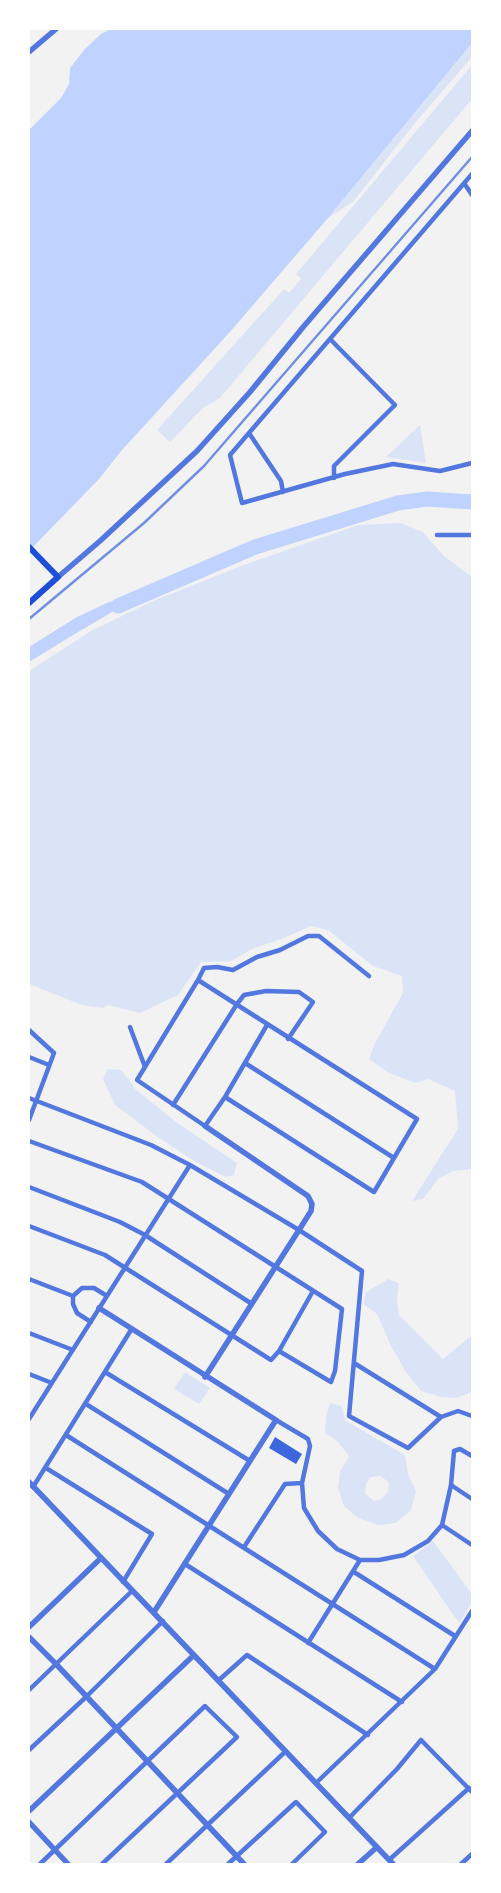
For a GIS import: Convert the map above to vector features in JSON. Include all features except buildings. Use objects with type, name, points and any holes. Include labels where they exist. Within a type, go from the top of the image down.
[{"type":"main road","points":[[29,547],[58,577],[29,603]]},
{"type":"street","points":[[29,52],[56,29]]},
{"type":"street","points":[[58,577],[100,541],[197,451],[250,392],[304,326],[472,131]]},
{"type":"street","points":[[472,174],[230,455],[242,503],[393,464],[440,471],[472,463]]},
{"type":"street","points":[[464,183],[472,195]]},
{"type":"street","points":[[330,339],[395,405],[334,466],[334,478]]},
{"type":"street","points":[[249,433],[281,482],[283,492]]},
{"type":"street","points":[[437,535],[472,535]]},
{"type":"street","points":[[206,1377],[311,1211],[312,1204],[308,1196],[137,1080],[204,968],[217,967],[233,970],[257,957],[280,950],[308,936],[319,936],[369,976]]},
{"type":"street","points":[[198,980],[267,1026],[417,1119],[374,1192],[225,1097]]},
{"type":"street","points":[[173,1105],[236,1004],[244,995],[266,991],[299,992],[312,1002],[288,1039]]},
{"type":"street","points":[[205,1126],[225,1097],[267,1026]]},
{"type":"street","points":[[130,1027],[145,1067]]},
{"type":"street","points":[[29,1030],[54,1054],[29,1120]]},
{"type":"street","points":[[29,1057],[49,1065]]},
{"type":"street","points":[[245,1063],[394,1158]]},
{"type":"street","points":[[29,1098],[151,1145],[190,1165],[299,1230],[362,1271],[349,1416],[408,1448],[440,1417],[458,1410],[472,1416]]},
{"type":"street","points":[[29,1141],[142,1182],[342,1309],[331,1382],[279,1350]]},
{"type":"street","points":[[29,1419],[30,1413],[52,1383],[190,1165]]},
{"type":"street","points":[[29,1187],[120,1222],[145,1235],[252,1304]]},
{"type":"street","points":[[29,1226],[106,1255],[271,1360],[279,1350],[313,1291]]},
{"type":"street","points":[[29,1280],[73,1296]]},
{"type":"street","points":[[90,1322],[77,1313],[73,1304],[73,1296],[82,1288],[94,1288],[107,1296]]},
{"type":"street","points":[[99,1308],[131,1330],[308,1439],[310,1446],[302,1483],[304,1508],[318,1531],[337,1549],[360,1560],[379,1560],[404,1555],[428,1541],[442,1525],[451,1485],[454,1451],[460,1449],[472,1456]]},
{"type":"street","points":[[131,1330],[46,1468],[31,1484],[391,1862],[470,1790],[421,1740],[397,1769],[350,1818]]},
{"type":"street","points":[[29,1333],[73,1350]]},
{"type":"street","points":[[354,1363],[440,1417]]},
{"type":"street","points":[[105,1372],[250,1461]]},
{"type":"street","points":[[29,1374],[52,1383]]},
{"type":"street","points":[[86,1404],[229,1494]]},
{"type":"street","points":[[154,1612],[276,1420]]},
{"type":"street","points":[[66,1435],[435,1669]]},
{"type":"street","points":[[46,1468],[152,1534],[123,1582]]},
{"type":"street","points":[[244,1547],[285,1484],[302,1483]]},
{"type":"street","points":[[451,1485],[472,1499]]},
{"type":"street","points":[[442,1525],[472,1545]]},
{"type":"street","points":[[29,1627],[101,1558]]},
{"type":"street","points":[[308,1643],[360,1560]]},
{"type":"street","points":[[185,1564],[402,1702]]},
{"type":"street","points":[[354,1572],[455,1636]]},
{"type":"street","points":[[29,1690],[132,1591]]},
{"type":"street","points":[[316,1783],[435,1669],[471,1614]]},
{"type":"street","points":[[29,1750],[163,1621]]},
{"type":"street","points":[[29,1638],[56,1664],[244,1864]]},
{"type":"street","points":[[29,1811],[194,1654]]},
{"type":"street","points":[[219,1680],[247,1656],[368,1734]]},
{"type":"street","points":[[40,1864],[205,1706],[237,1737],[102,1864]]},
{"type":"street","points":[[166,1864],[286,1751]]},
{"type":"street","points":[[228,1864],[296,1802],[325,1832],[292,1864]]},
{"type":"street","points":[[29,1822],[68,1864]]},
{"type":"street","points":[[358,1864],[377,1847]]},
{"type":"street","points":[[460,1864],[472,1854]]},
{"type":"shaded area","points":[[472,43],[472,57],[415,123],[353,202],[328,218]]},
{"type":"shaded area","points":[[472,65],[472,99],[220,398],[203,408],[170,442],[157,430],[284,289],[289,293],[301,279],[296,274]]},
{"type":"shaded area","points":[[420,425],[426,463],[386,457]]},
{"type":"shaded area","points":[[401,523],[423,532],[444,556],[472,577],[472,1169],[453,1171],[438,1179],[423,1199],[412,1201],[458,1129],[455,1091],[428,1079],[416,1083],[389,1073],[369,1059],[375,1043],[403,993],[402,976],[373,966],[328,930],[311,926],[252,949],[231,961],[201,962],[178,995],[140,1013],[108,1005],[103,1008],[82,1005],[29,984],[29,671],[91,631],[153,601],[241,566],[358,525]]},
{"type":"shaded area","points":[[108,1069],[121,1070],[134,1088],[176,1122],[237,1163],[234,1175],[226,1177],[196,1162],[159,1138],[115,1105],[103,1079]]},
{"type":"shaded area","points":[[388,1279],[399,1283],[397,1299],[399,1315],[443,1359],[472,1335],[472,1392],[456,1398],[441,1397],[421,1391],[406,1372],[391,1346],[377,1314],[363,1304],[366,1292]]},
{"type":"shaded area","points":[[185,1372],[210,1388],[199,1404],[174,1389]]},
{"type":"shaded area","points":[[330,1403],[341,1406],[346,1421],[405,1455],[408,1474],[416,1491],[411,1510],[396,1523],[378,1525],[358,1518],[344,1506],[338,1488],[340,1472],[349,1456],[338,1442],[325,1433],[326,1416]],"holes":[[[381,1476],[389,1483],[388,1491],[382,1499],[374,1501],[365,1493],[366,1484],[371,1477]]]},
{"type":"shaded area","points":[[433,1541],[472,1594],[472,1603],[459,1623],[413,1556]]},
{"type":"water","points":[[111,29],[472,29],[472,43],[328,218],[229,333],[122,450],[99,479],[29,551],[29,130],[61,98],[69,84],[70,68],[85,49],[101,34]]},
{"type":"water","points":[[136,598],[29,662],[29,647],[77,617],[109,602]]},
{"type":"waterway","points":[[118,606],[255,547],[398,503],[427,499],[472,502]]},
{"type":"railway","points":[[29,619],[144,523],[204,466],[472,157]]}]
